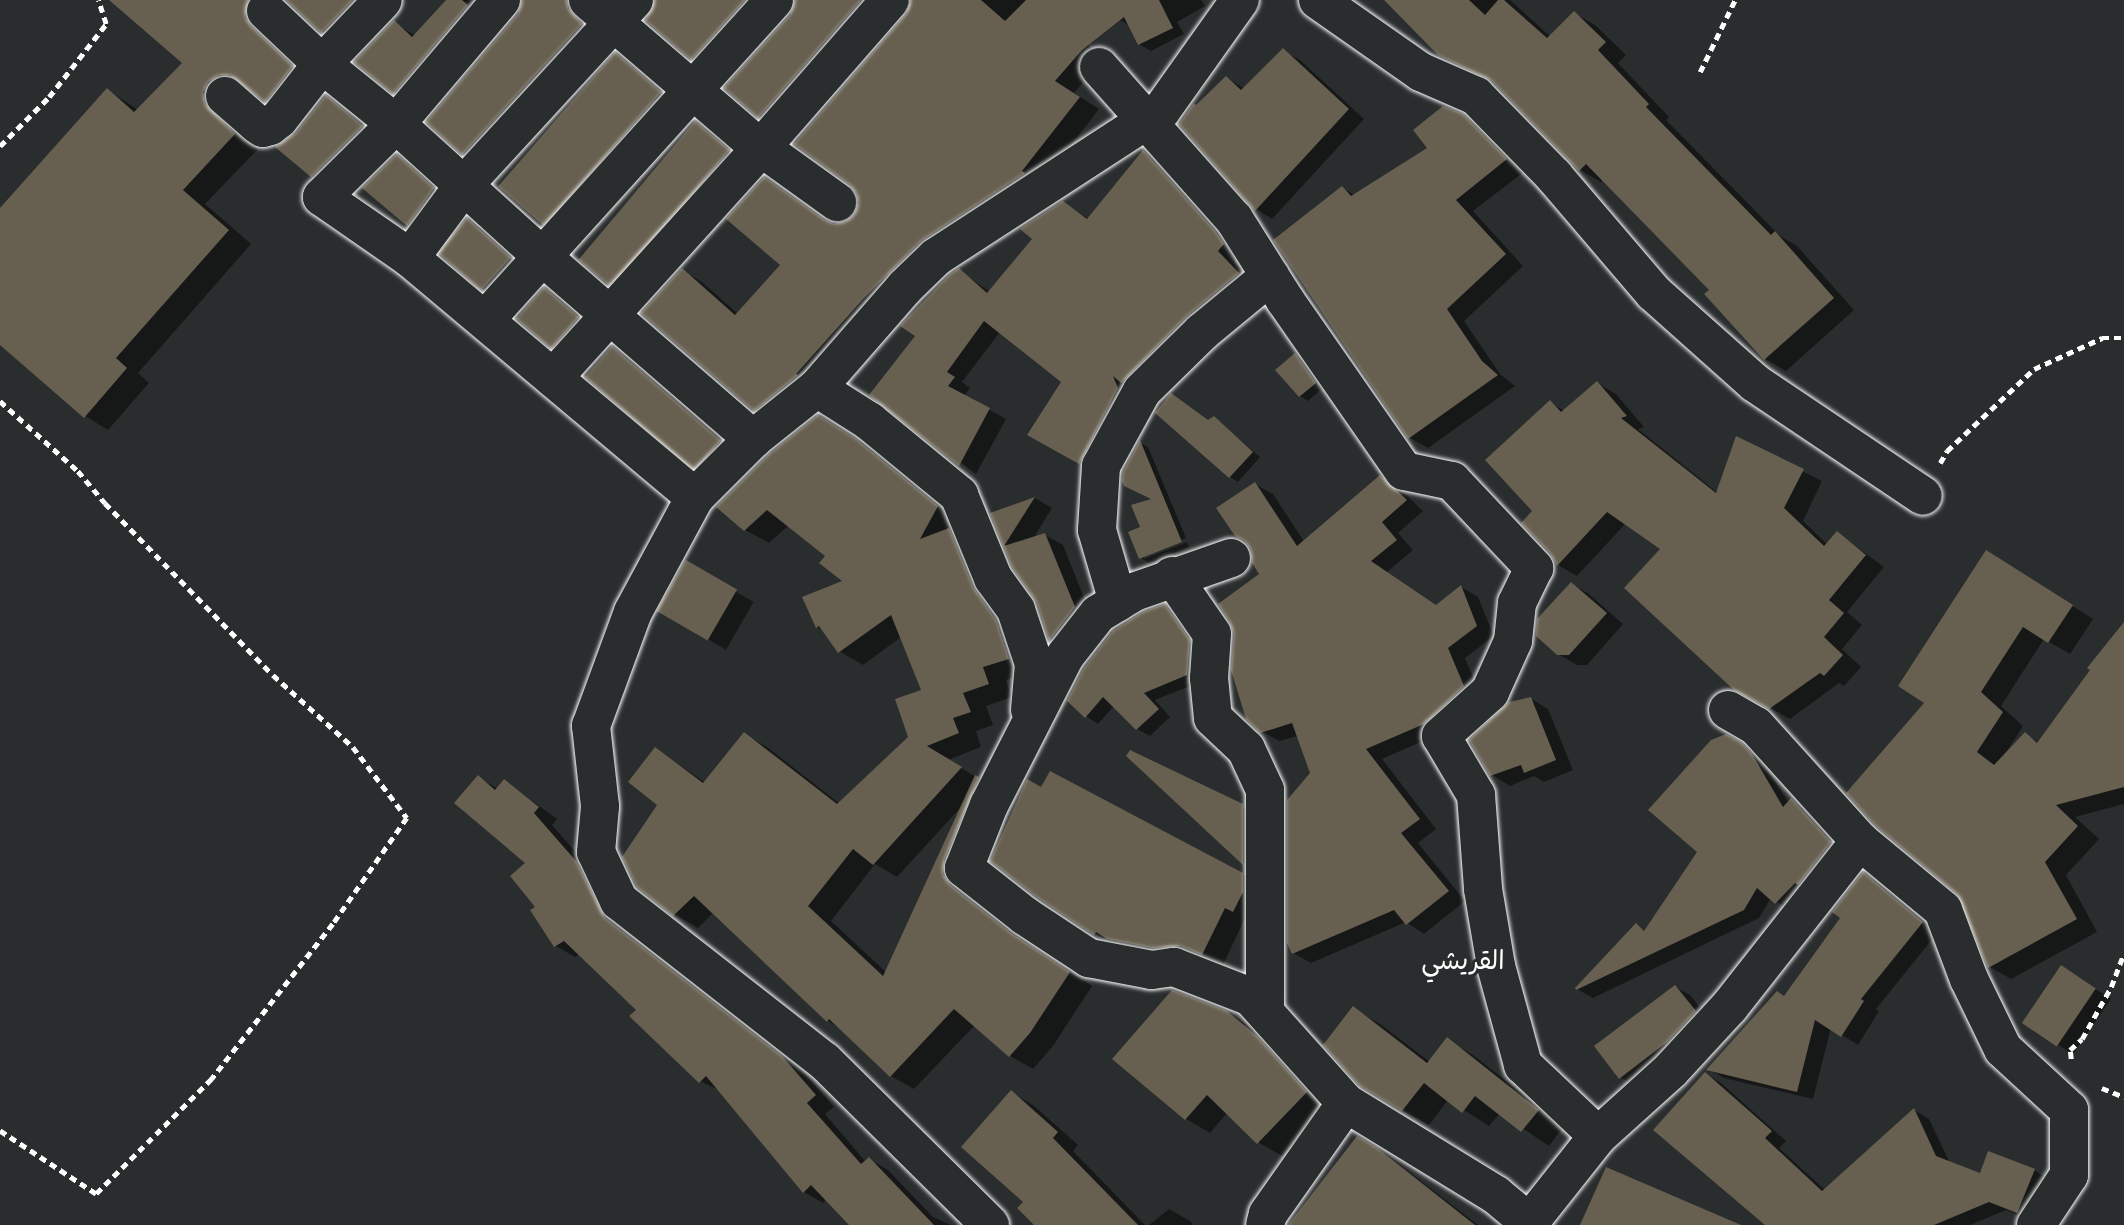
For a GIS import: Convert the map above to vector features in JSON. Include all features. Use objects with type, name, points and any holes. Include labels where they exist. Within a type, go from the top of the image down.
[{"type":"street","points":[[225,96],[263,128],[279,119],[322,64],[383,0]]},
{"type":"street","points":[[500,0],[396,124],[322,197],[410,258],[695,497]]},
{"type":"street","points":[[485,320],[774,0]]},
{"type":"street","points":[[554,378],[890,0]]},
{"type":"street","points":[[990,1225],[824,1061],[619,901],[596,852],[600,806],[592,726],[633,612],[695,497],[753,439],[817,388],[905,287],[936,257],[1161,111],[1240,0]]},
{"type":"street","points":[[1318,0],[1420,72],[1476,96],[1554,176],[1654,293],[1755,383],[1923,496]]},
{"type":"street","points":[[410,258],[464,185],[612,8],[694,91],[761,148],[837,202]]},
{"type":"street","points":[[266,11],[322,64],[396,124],[542,257],[753,439]]},
{"type":"street","points":[[1099,66],[1234,219],[1404,471],[1452,481],[1534,568],[1517,603],[1513,640],[1490,692],[1441,736],[1476,794],[1485,902],[1496,966],[1522,1065],[1598,1136]]},
{"type":"street","points":[[1118,602],[1097,530],[1101,466],[1142,391],[1202,332],[1270,276]]},
{"type":"street","points":[[817,388],[869,421],[959,495],[993,578],[1016,610],[1034,664],[1034,690],[1024,738]]},
{"type":"street","points":[[1231,558],[1172,576],[1098,614],[1065,656],[989,805],[964,868],[1025,915],[1090,958],[1152,970],[1174,967],[1251,997],[1346,1103],[1496,1195],[1530,1224],[1598,1136],[1671,1070],[1730,1006],[1860,841]]},
{"type":"street","points":[[1172,576],[1212,634],[1209,678],[1213,718],[1246,749],[1265,790],[1265,1012]]},
{"type":"street","points":[[1728,709],[1756,726],[1860,841],[1943,910],[1969,979],[2003,1049],[2069,1110],[2069,1175],[2036,1225]]},
{"type":"street","points":[[1265,1225],[1268,1213],[1346,1103]]},
{"type":"path","points":[[0,146],[49,97],[106,24],[98,0]]},
{"type":"path","points":[[1700,72],[1735,0]]},
{"type":"path","points":[[1923,496],[1947,451],[2034,369],[2102,338],[2124,338]]},
{"type":"path","points":[[0,401],[78,471],[105,503],[273,676],[353,747],[407,818],[332,924],[212,1079],[96,1194],[0,1131]]},
{"type":"path","points":[[2072,1063],[2070,1050],[2082,1038],[2111,987],[2124,953]]},
{"type":"path","points":[[2096,1086],[2124,1097]]},
{"type":"building","points":[[109,0],[248,0],[245,17],[251,26],[293,66],[265,102],[230,75],[219,75],[208,82],[203,92],[205,104],[235,134],[183,190],[229,230],[116,358],[127,368],[84,418],[0,345],[0,208],[107,88],[134,112],[182,63]]},
{"type":"building","points":[[286,0],[353,0],[321,33]]},
{"type":"building","points":[[446,0],[462,0],[468,5],[393,94],[354,62],[394,20],[412,37]]},
{"type":"building","points":[[522,0],[567,0],[568,8],[582,24],[462,155],[426,122],[518,14]]},
{"type":"building","points":[[655,0],[745,0],[691,60],[645,20]]},
{"type":"building","points":[[795,0],[861,0],[758,118],[724,88],[790,15]]},
{"type":"building","points":[[911,0],[981,0],[1005,21],[1026,0],[1159,0],[1173,28],[1138,45],[1124,17],[1082,50],[1055,81],[1080,97],[1022,171],[1025,173],[921,241],[863,299],[796,374],[798,375],[754,411],[641,313],[682,268],[735,315],[780,265],[726,219],[764,177],[834,224],[845,222],[854,215],[859,203],[857,194],[850,185],[794,144],[906,14]]},
{"type":"building","points":[[1384,0],[1469,0],[1485,15],[1498,0],[1504,0],[1547,38],[1574,11],[1606,42],[1598,50],[1649,104],[1646,107],[1771,235],[1775,231],[1834,298],[1764,360],[1704,294],[1709,290],[1586,164],[1579,171],[1492,81],[1438,55]]},
{"type":"building","points":[[1283,48],[1349,109],[1255,211],[1179,124],[1194,103],[1196,105],[1226,76],[1241,90]]},
{"type":"building","points":[[615,52],[661,92],[544,226],[498,186]]},
{"type":"building","points":[[326,95],[363,126],[311,177],[275,147],[296,133]]},
{"type":"building","points":[[1443,106],[1463,114],[1507,159],[1456,200],[1506,254],[1447,309],[1482,361],[1498,375],[1408,439],[1273,240],[1342,186],[1351,196],[1427,148],[1413,130]]},
{"type":"building","points":[[695,121],[729,150],[613,289],[579,260]]},
{"type":"building","points":[[1143,150],[1216,232],[1224,244],[1218,251],[1239,273],[1187,316],[1121,383],[1113,376],[1118,388],[1079,464],[1027,435],[1061,382],[984,321],[947,372],[955,377],[948,386],[990,408],[959,466],[869,395],[915,336],[900,326],[950,274],[959,268],[987,293],[1032,239],[1020,229],[1063,201],[1087,219]]},
{"type":"building","points":[[397,154],[434,188],[407,226],[362,188]]},
{"type":"building","points":[[467,218],[511,257],[481,291],[437,251]]},
{"type":"building","points":[[544,287],[579,317],[551,349],[516,319]]},
{"type":"building","points":[[612,346],[721,440],[694,471],[585,377]]},
{"type":"building","points":[[1295,353],[1316,383],[1299,397],[1275,370]]},
{"type":"building","points":[[1597,381],[1627,416],[1621,418],[1716,493],[1736,436],[1804,469],[1784,508],[1824,546],[1837,531],[1866,555],[1829,600],[1844,613],[1824,637],[1843,655],[1824,676],[1820,673],[1769,709],[1734,690],[1624,588],[1660,549],[1607,512],[1557,566],[1550,553],[1521,523],[1532,511],[1485,460],[1550,400],[1561,412]]},
{"type":"building","points":[[1171,393],[1208,420],[1214,416],[1253,452],[1229,478],[1155,413]]},
{"type":"building","points":[[818,415],[856,439],[938,506],[920,539],[949,528],[973,587],[996,620],[1009,659],[983,667],[989,684],[963,693],[971,712],[953,718],[959,733],[927,746],[962,767],[873,865],[853,849],[808,906],[883,976],[975,775],[979,777],[944,860],[943,874],[950,885],[1011,933],[1070,972],[1030,1033],[1009,1057],[954,1009],[890,1077],[829,1019],[827,1022],[694,896],[673,916],[637,887],[622,857],[657,805],[628,782],[655,747],[703,783],[744,732],[837,804],[908,737],[895,699],[921,690],[891,615],[838,653],[819,626],[816,628],[802,597],[842,581],[819,563],[825,556],[767,510],[744,531],[716,507],[768,455]]},
{"type":"building","points":[[1140,440],[1182,542],[1139,559],[1128,532],[1140,527],[1131,505],[1151,499],[1124,486],[1122,481],[1123,472]]},
{"type":"building","points":[[1380,475],[1407,500],[1382,522],[1397,540],[1371,561],[1436,605],[1461,585],[1477,626],[1448,648],[1464,686],[1424,724],[1366,749],[1420,819],[1401,833],[1449,891],[1406,925],[1394,910],[1292,954],[1287,943],[1287,800],[1310,773],[1292,723],[1260,733],[1246,719],[1231,670],[1234,635],[1230,622],[1218,604],[1259,574],[1252,563],[1251,550],[1245,541],[1235,536],[1216,508],[1255,482],[1297,546]]},
{"type":"building","points":[[1035,497],[1004,546],[1045,533],[1075,607],[1049,641],[1037,603],[1012,567],[990,513]]},
{"type":"building","points":[[1986,550],[2073,605],[2048,643],[2023,627],[1981,692],[2003,712],[1977,752],[1994,765],[2025,732],[2037,743],[2090,670],[2087,668],[2124,622],[2124,787],[2056,805],[2078,826],[2045,862],[2077,919],[1988,968],[1957,894],[1875,825],[1846,793],[1924,703],[1898,686]]},
{"type":"building","points":[[686,560],[737,590],[708,641],[656,611]]},
{"type":"building","points":[[1571,582],[1607,613],[1569,655],[1557,655],[1536,636],[1537,619]]},
{"type":"building","points":[[1165,604],[1190,640],[1187,675],[1144,693],[1159,709],[1136,730],[1103,697],[1085,718],[1067,701],[1084,668],[1113,631],[1143,612]]},
{"type":"building","points":[[1531,697],[1556,760],[1524,773],[1521,765],[1490,776],[1469,740],[1509,702]]},
{"type":"building","points":[[1726,734],[1742,743],[1752,754],[1783,807],[1791,798],[1831,842],[1798,885],[1795,883],[1775,904],[1757,888],[1744,910],[1576,990],[1636,923],[1644,931],[1697,852],[1648,810],[1711,740]]},
{"type":"building","points":[[1130,750],[1243,804],[1243,865],[1126,756]]},
{"type":"building","points":[[1050,771],[1243,873],[1243,892],[1233,912],[1225,908],[1202,955],[1181,946],[1153,948],[1107,939],[1096,932],[1094,935],[1038,898],[990,861],[1027,779],[1041,787]]},
{"type":"building","points":[[478,775],[495,790],[504,779],[539,807],[534,813],[576,861],[605,918],[782,1056],[816,1095],[807,1103],[861,1164],[869,1157],[934,1225],[849,1225],[811,1185],[803,1193],[706,1076],[699,1083],[629,1016],[636,1010],[564,941],[554,947],[530,910],[535,907],[510,876],[525,863],[454,803]]},
{"type":"building","points":[[1863,872],[1923,922],[1861,999],[1864,1001],[1841,1037],[1815,1020],[1797,1092],[1706,1070],[1777,991],[1784,996],[1840,918],[1832,912]]},
{"type":"building","points":[[2061,965],[2096,988],[2057,1047],[2022,1023]]},
{"type":"building","points":[[1675,985],[1696,1011],[1667,1042],[1619,1079],[1594,1046]]},
{"type":"building","points":[[1172,990],[1227,1011],[1257,1036],[1307,1092],[1257,1144],[1207,1095],[1185,1120],[1112,1059]]},
{"type":"building","points":[[1353,1006],[1427,1063],[1447,1037],[1539,1110],[1521,1132],[1475,1096],[1462,1113],[1424,1083],[1402,1111],[1360,1086],[1323,1045]]},
{"type":"building","points":[[1705,1072],[1772,1131],[1765,1138],[1822,1191],[1914,1108],[1936,1156],[1980,1173],[1988,1151],[2035,1169],[2017,1213],[1989,1202],[1934,1225],[1765,1225],[1653,1130]]},
{"type":"building","points":[[1011,1090],[1058,1132],[1053,1138],[1138,1225],[1034,1225],[1017,1208],[1023,1202],[961,1147]]},
{"type":"building","points":[[1357,1136],[1376,1147],[1475,1225],[1288,1225]]},
{"type":"building","points":[[1606,1167],[1741,1225],[1580,1225]]},
{"type":"district","name":"القريشي","points":[[1463,962]]}]
